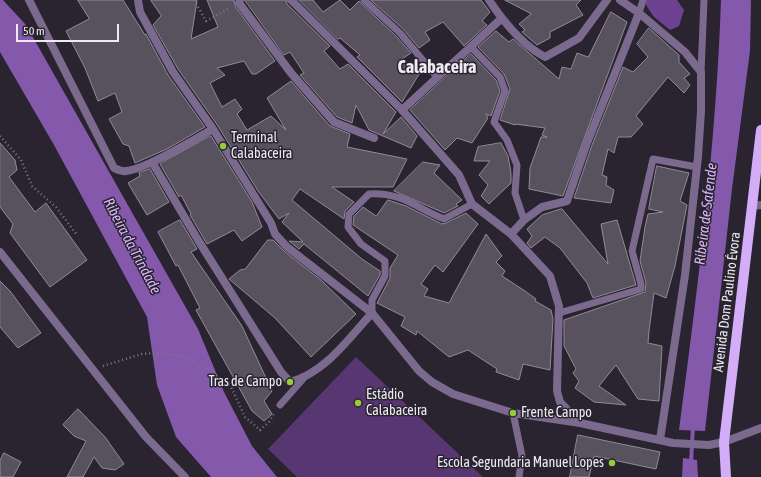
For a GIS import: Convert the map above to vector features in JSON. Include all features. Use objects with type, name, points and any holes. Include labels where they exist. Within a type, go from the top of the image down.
[{"type":"main road","name":"Avenida Dom Paulino Évora","points":[[726,477],[724,442],[756,206],[761,130]]},
{"type":"street","points":[[29,0],[114,168],[125,171],[152,162],[213,129]]},
{"type":"street","points":[[138,0],[140,12],[173,72],[213,129],[271,223],[275,234],[287,247],[372,312],[418,370],[432,382],[453,394],[513,413],[580,423],[673,442],[709,445],[724,442],[761,428]]},
{"type":"street","points":[[291,0],[402,110],[459,175],[472,204],[511,234],[550,276],[557,294],[559,313],[557,391],[560,402],[580,423]]},
{"type":"street","points":[[488,0],[502,18],[535,52],[544,57],[579,38],[606,0]]},
{"type":"street","points":[[620,0],[639,13],[685,52],[701,72],[701,111],[697,167],[685,275],[660,440]]},
{"type":"street","points":[[239,2],[291,73],[334,122],[374,138]]},
{"type":"street","points":[[511,234],[524,220],[542,207],[567,201],[587,143],[639,13]]},
{"type":"street","points":[[402,110],[502,18]]},
{"type":"street","points":[[152,162],[198,240],[281,372],[290,382],[303,379],[330,358],[372,312]]},
{"type":"street","points":[[0,252],[146,437],[186,477]]},
{"type":"lane","points":[[364,0],[400,33],[437,77]]},
{"type":"lane","points":[[639,13],[643,0]]},
{"type":"lane","points":[[701,72],[704,0]]},
{"type":"lane","points":[[471,47],[500,77],[505,91],[494,122],[507,140],[517,165],[515,193],[524,220]]},
{"type":"lane","points":[[559,313],[641,289],[632,251],[653,159],[697,167]]},
{"type":"lane","points":[[372,312],[372,300],[385,276],[385,261],[361,244],[357,239],[348,227],[349,214],[369,194],[383,193],[409,201],[444,219],[472,204]]},
{"type":"lane","points":[[280,404],[303,379]]},
{"type":"lane","points":[[513,413],[522,456],[519,477]]},
{"type":"path","points":[[194,0],[206,21],[239,2]]},
{"type":"path","points":[[0,136],[21,160],[32,186],[56,207],[77,235]]},
{"type":"path","points":[[94,370],[119,360],[142,354],[160,353],[180,356],[211,371],[231,387],[244,417],[260,430],[269,422],[280,404]]},
{"type":"shaded area","points":[[643,0],[677,0],[684,10],[679,26],[670,30],[653,16]]},
{"type":"shaded area","name":"Estádio Calabaceira","points":[[356,357],[483,477],[297,477],[268,449]]},
{"type":"water","name":"Ribeira da Trindade","points":[[0,0],[3,0],[26,25],[198,329],[224,392],[252,446],[277,477],[211,477],[176,437],[157,385],[147,317],[54,145],[0,52]]},
{"type":"water","name":"Ribeira de Safende","points":[[721,0],[751,0],[750,51],[732,189],[705,431],[679,430],[711,162],[719,54]]},
{"type":"water","points":[[683,458],[697,460],[698,477],[682,477]]},
{"type":"building","points":[[78,0],[123,0],[145,35],[146,34],[168,75],[205,127],[167,149],[135,163],[129,146],[123,144],[109,119],[122,112],[115,93],[98,101],[85,68],[66,31],[89,19]]},
{"type":"building","points":[[151,0],[197,0],[191,39],[218,27],[207,0],[234,0],[235,6],[275,61],[256,74],[252,74],[244,61],[217,68],[225,75],[210,83],[222,107],[235,99],[242,109],[237,114],[247,130],[271,116],[286,130],[267,98],[291,81],[330,126],[350,134],[347,147],[407,159],[393,187],[332,187],[354,202],[345,211],[344,219],[300,189],[292,200],[362,259],[380,271],[380,275],[368,296],[304,244],[299,249],[289,241],[303,242],[282,222],[289,213],[279,219],[258,191],[218,126],[178,69],[153,25],[161,16]]},
{"type":"building","points":[[245,0],[286,0],[287,4],[330,46],[324,51],[340,69],[348,64],[396,112],[383,134],[401,117],[417,136],[411,148],[369,130],[356,105],[352,123],[337,117],[300,75],[304,73],[290,52],[284,55]]},
{"type":"building","points":[[299,0],[313,0],[323,12],[340,0],[350,10],[359,1],[396,36],[411,53],[402,59],[421,71],[402,102],[357,57],[360,55],[340,38],[338,39]]},
{"type":"building","points":[[371,0],[481,0],[490,12],[482,21],[487,25],[464,46],[443,22],[425,32],[430,40],[419,48],[403,29]]},
{"type":"building","points":[[505,0],[581,0],[576,5],[583,15],[550,32],[550,38],[537,45],[522,32],[525,30],[519,24],[531,14]]},
{"type":"building","points":[[611,12],[627,22],[563,196],[529,189],[530,168],[541,137],[547,137],[542,135],[545,128],[515,125],[500,120],[510,89],[504,74],[478,47],[496,31],[509,42],[513,39],[559,79],[562,67],[571,69],[577,53],[588,57]]},
{"type":"building","points":[[649,28],[679,55],[679,62],[690,74],[684,78],[690,85],[684,93],[668,77],[636,116],[643,124],[631,137],[618,137],[614,153],[608,149],[602,175],[607,177],[606,185],[614,190],[611,203],[574,198],[592,145],[623,67],[633,72],[648,57],[637,44]]},
{"type":"building","points":[[471,54],[496,80],[500,91],[491,116],[486,114],[488,118],[472,143],[457,138],[445,150],[410,110]]},
{"type":"building","points":[[211,136],[252,202],[262,227],[242,241],[234,230],[207,244],[190,215],[191,214],[181,195],[179,197],[160,164]]},
{"type":"building","points":[[0,143],[15,160],[17,170],[9,177],[35,212],[46,203],[87,260],[50,287],[10,233],[13,224],[0,207]]},
{"type":"building","points":[[501,143],[508,156],[511,183],[489,204],[481,196],[488,185],[479,175],[490,161],[474,161],[478,147]]},
{"type":"building","points":[[423,162],[440,165],[434,173],[462,200],[456,204],[458,206],[444,213],[394,191]]},
{"type":"building","points":[[657,166],[689,173],[680,201],[687,205],[675,266],[666,298],[654,293],[649,331],[648,343],[662,346],[659,401],[638,399],[616,365],[599,386],[626,405],[594,402],[575,388],[579,381],[573,373],[576,369],[564,346],[564,320],[645,292],[646,283],[640,261],[645,227],[648,214],[663,212],[649,209]]},
{"type":"building","points":[[150,169],[169,202],[147,215],[128,183],[140,176],[139,173]]},
{"type":"building","points":[[388,200],[406,206],[442,224],[466,213],[478,224],[443,272],[435,265],[421,284],[428,289],[424,296],[449,303],[486,234],[502,256],[496,262],[505,271],[502,276],[536,299],[535,301],[551,310],[553,319],[550,370],[523,364],[519,380],[496,372],[497,369],[468,350],[449,357],[417,331],[416,335],[401,326],[405,317],[377,303],[390,278],[390,268],[398,255],[353,225],[354,216],[363,207],[376,216]]},
{"type":"building","points":[[562,209],[608,264],[601,224],[617,220],[636,285],[593,298],[587,283],[560,248],[545,237],[531,248],[527,243],[532,236],[527,229],[542,215]]},
{"type":"building","points":[[180,220],[197,249],[191,252],[242,326],[272,391],[264,401],[272,414],[264,421],[252,411],[196,310],[200,308],[178,265],[176,266],[158,232]]},
{"type":"building","points":[[268,240],[273,240],[284,251],[321,280],[356,314],[311,357],[275,318],[229,279],[240,270],[245,269]]},
{"type":"building","points":[[0,281],[10,291],[41,333],[18,348],[0,327]]},
{"type":"building","points":[[78,409],[105,437],[124,464],[115,470],[102,468],[94,457],[83,477],[67,477],[86,441],[74,436],[63,425]]},
{"type":"building","points":[[578,435],[660,452],[656,469],[594,456],[589,477],[570,477]]},
{"type":"building","points":[[4,453],[21,462],[13,477],[0,477],[0,461]]},
{"type":"waterway","points":[[691,463],[693,426]]},
{"type":"place","name":"Terminal Calabaceira","points":[[223,146]]},
{"type":"place","name":"Tras de Campo","points":[[290,382]]},
{"type":"place","name":"Estádio Calabaceira","points":[[358,403]]},
{"type":"place","name":"Frente Campo","points":[[513,413]]},
{"type":"place","name":"Escola Segundaria Manuel Lopes","points":[[612,463]]},
{"type":"district","name":"Calabaceira","points":[[437,67]]}]
